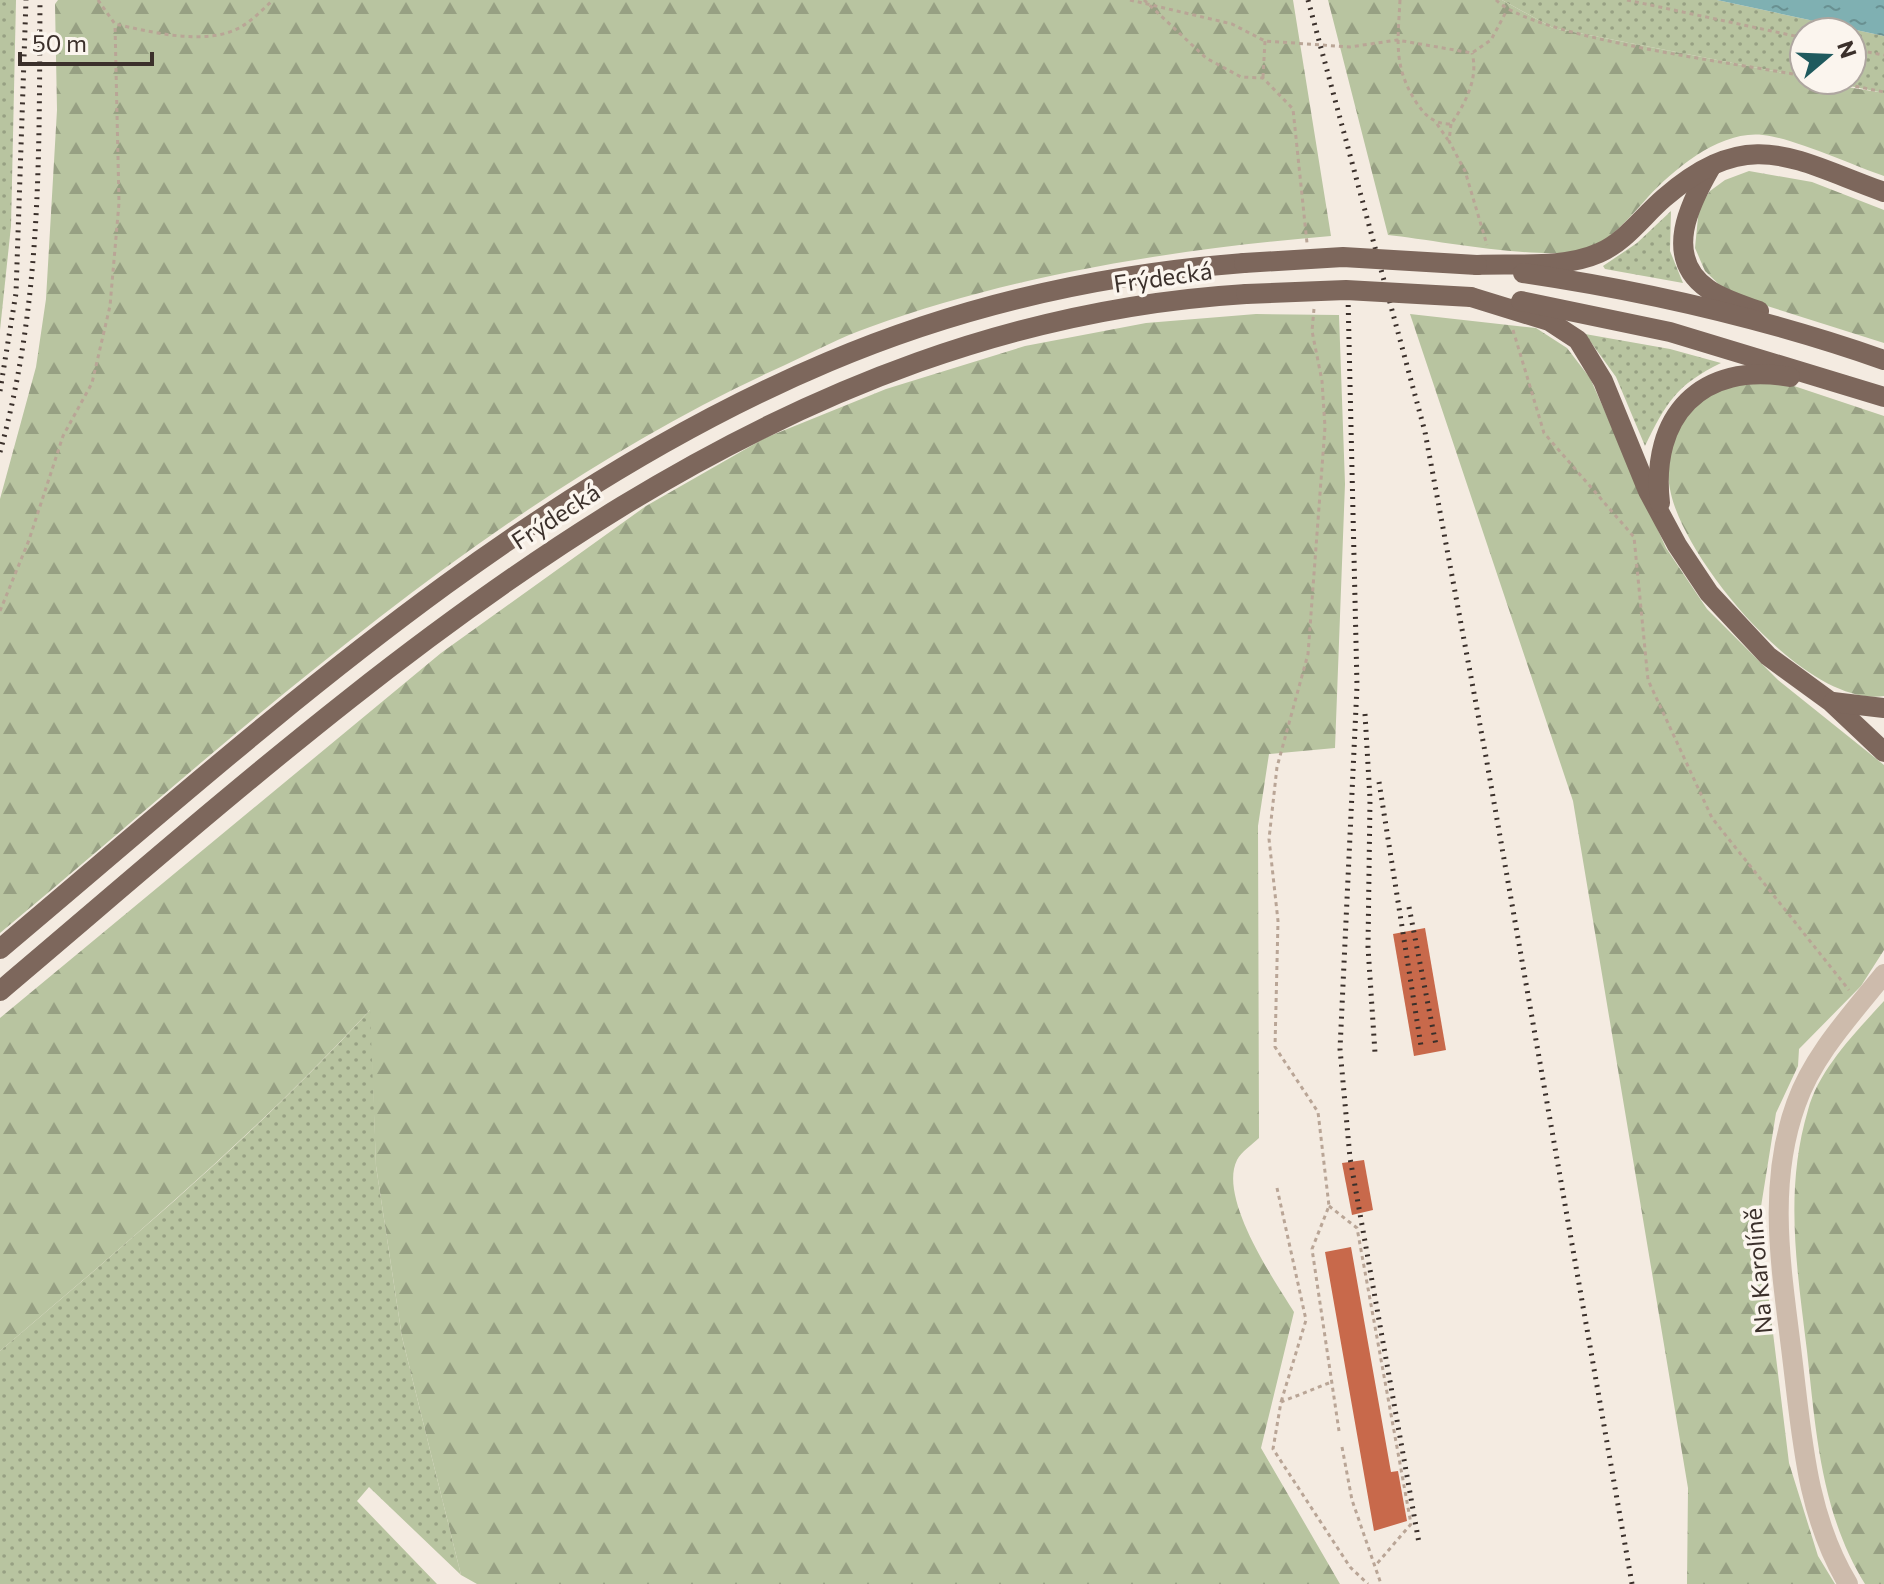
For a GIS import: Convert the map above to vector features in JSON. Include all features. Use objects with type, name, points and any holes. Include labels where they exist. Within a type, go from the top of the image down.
[{"type":"main road","points":[[1488,262],[1559,262],[1597,254],[1620,240],[1673,190],[1739,154],[1761,151],[1884,192]]},
{"type":"main road","points":[[1711,167],[1683,223],[1684,248],[1693,272],[1708,289],[1798,331]]},
{"type":"main road","name":"Frýdecká","points":[[0,949],[218,766],[412,611],[514,538],[619,471],[740,403],[873,344],[1027,296],[1123,276],[1244,263],[1353,257],[1488,262]]},
{"type":"main road","points":[[1488,262],[1664,298],[1798,331],[1884,360]]},
{"type":"main road","name":"Frýdecká","points":[[0,991],[236,791],[431,637],[532,562],[696,462],[815,401],[995,336],[1132,308],[1246,294],[1346,290],[1482,299]]},
{"type":"main road","points":[[1482,299],[1533,302],[1670,332],[1884,397]]},
{"type":"main road","points":[[1482,299],[1549,321],[1571,333],[1582,345],[1599,372],[1636,464],[1698,579],[1738,627],[1785,670],[1831,702],[1884,752]]},
{"type":"main road","points":[[1665,521],[1658,477],[1663,441],[1681,408],[1702,388],[1734,376],[1766,373],[1861,389]]},
{"type":"main road","points":[[1831,702],[1884,708]]},
{"type":"street","name":"Na Karolíně","points":[[1848,1584],[1824,1536],[1806,1474],[1777,1213],[1783,1155],[1799,1094],[1824,1052],[1884,974]]},
{"type":"path","points":[[0,611],[29,540],[63,436],[92,383],[110,306],[119,203],[115,24],[98,0]]},
{"type":"path","points":[[115,24],[146,31],[216,35],[242,26],[273,0]]},
{"type":"path","points":[[1130,0],[1232,24],[1265,41],[1350,47],[1397,40],[1472,53],[1491,40],[1507,10]]},
{"type":"path","points":[[1400,0],[1397,40],[1401,78],[1422,111],[1437,124],[1449,141],[1465,171],[1488,262]]},
{"type":"path","points":[[1496,0],[1507,10],[1553,28],[1788,73]]},
{"type":"path","points":[[1627,0],[1788,35]]},
{"type":"path","points":[[1145,2],[1206,58],[1241,77],[1263,78],[1293,109],[1308,250]]},
{"type":"path","points":[[1263,78],[1265,41]]},
{"type":"path","points":[[1449,141],[1451,124],[1476,68],[1472,53]]},
{"type":"path","points":[[1437,124],[1451,124]]},
{"type":"path","points":[[1315,305],[1312,331],[1322,381],[1325,427],[1308,654],[1277,767],[1269,839],[1278,921],[1275,1047],[1318,1112],[1329,1206],[1312,1249],[1329,1383],[1339,1431]]},
{"type":"path","points":[[1513,330],[1544,433],[1634,537],[1648,680],[1712,818],[1860,1004]]},
{"type":"path","points":[[1277,1188],[1306,1320],[1281,1402],[1273,1449],[1350,1567],[1368,1584]]},
{"type":"path","points":[[1329,1206],[1357,1228],[1411,1524],[1375,1566]]},
{"type":"path","points":[[1281,1402],[1329,1383]]},
{"type":"path","points":[[1342,1447],[1352,1500],[1381,1584]]},
{"type":"green space","points":[[0,0],[16,0],[11,226],[0,330]]},
{"type":"green space","points":[[58,0],[1293,0],[1331,236],[1214,248],[1098,266],[982,292],[848,335],[676,419],[572,481],[472,549],[374,622],[0,933],[0,499],[36,367],[46,299],[57,110],[55,4]]},
{"type":"green space","points":[[1328,0],[1502,0],[1553,28],[1788,74],[1788,96],[1868,96],[1868,90],[1884,93],[1884,176],[1790,141],[1747,135],[1715,145],[1685,163],[1611,235],[1583,250],[1564,253],[1515,251],[1388,235]]},
{"type":"green space","points":[[1502,0],[1717,0],[1791,16],[1788,16],[1788,74],[1553,28]]},
{"type":"green space","points":[[1868,33],[1884,36],[1884,93],[1868,90]]},
{"type":"green space","points":[[1749,171],[1812,182],[1884,210],[1884,343],[1729,294],[1705,271],[1695,248],[1699,207],[1710,191],[1725,180]]},
{"type":"green space","points":[[1671,211],[1670,251],[1683,283],[1605,269],[1603,266],[1637,243]]},
{"type":"green space","points":[[1256,314],[1339,315],[1345,484],[1335,748],[1269,754],[1258,826],[1259,1138],[1239,1157],[1233,1176],[1241,1216],[1294,1312],[1261,1448],[1340,1584],[477,1584],[461,1575],[402,1337],[376,1166],[370,1010],[237,1144],[0,1351],[0,1018],[441,653],[646,506],[765,438],[886,389],[1025,346],[1146,323]]},
{"type":"green space","points":[[1410,314],[1536,328],[1567,348],[1590,378],[1666,548],[1707,609],[1778,680],[1884,765],[1884,950],[1861,986],[1799,1049],[1798,1066],[1776,1113],[1759,1219],[1789,1463],[1818,1556],[1835,1584],[1687,1584],[1688,1488],[1573,801]]},
{"type":"green space","points":[[1585,334],[1670,349],[1721,363],[1693,379],[1674,397],[1645,446],[1616,377]]},
{"type":"green space","points":[[1782,382],[1884,416],[1884,696],[1853,694],[1820,679],[1787,656],[1754,625],[1700,556],[1671,494],[1668,466],[1671,449],[1677,432],[1699,403],[1710,394],[1729,387]]},
{"type":"green space","points":[[1884,1001],[1884,1584],[1865,1584],[1839,1529],[1823,1471],[1800,1290],[1794,1200],[1801,1140],[1813,1095],[1829,1066]]},
{"type":"green space","points":[[371,1009],[376,1166],[402,1337],[461,1575],[369,1487],[357,1501],[437,1584],[0,1584],[0,1351],[144,1228],[237,1143]]},
{"type":"water","points":[[1717,0],[1884,0],[1884,36],[1868,33],[1868,16],[1791,16]]},
{"type":"building","points":[[1425,928],[1446,1050],[1414,1056],[1393,934]]},
{"type":"building","points":[[1364,1160],[1373,1210],[1352,1215],[1342,1163]]},
{"type":"building","points":[[1351,1247],[1391,1472],[1398,1471],[1407,1521],[1374,1531],[1325,1252]]},
{"type":"railway","points":[[0,391],[16,293],[26,0]]},
{"type":"railway","points":[[0,452],[14,396],[31,283],[38,171],[40,0]]},
{"type":"railway","points":[[1308,0],[1425,432],[1486,757],[1632,1584]]},
{"type":"railway","points":[[1348,297],[1357,686],[1340,1049],[1350,1158],[1419,1543]]},
{"type":"railway","points":[[1365,714],[1370,799],[1368,947],[1375,1053]]},
{"type":"railway","points":[[1379,782],[1421,1046]]},
{"type":"railway","points":[[1409,907],[1436,1045]]}]
